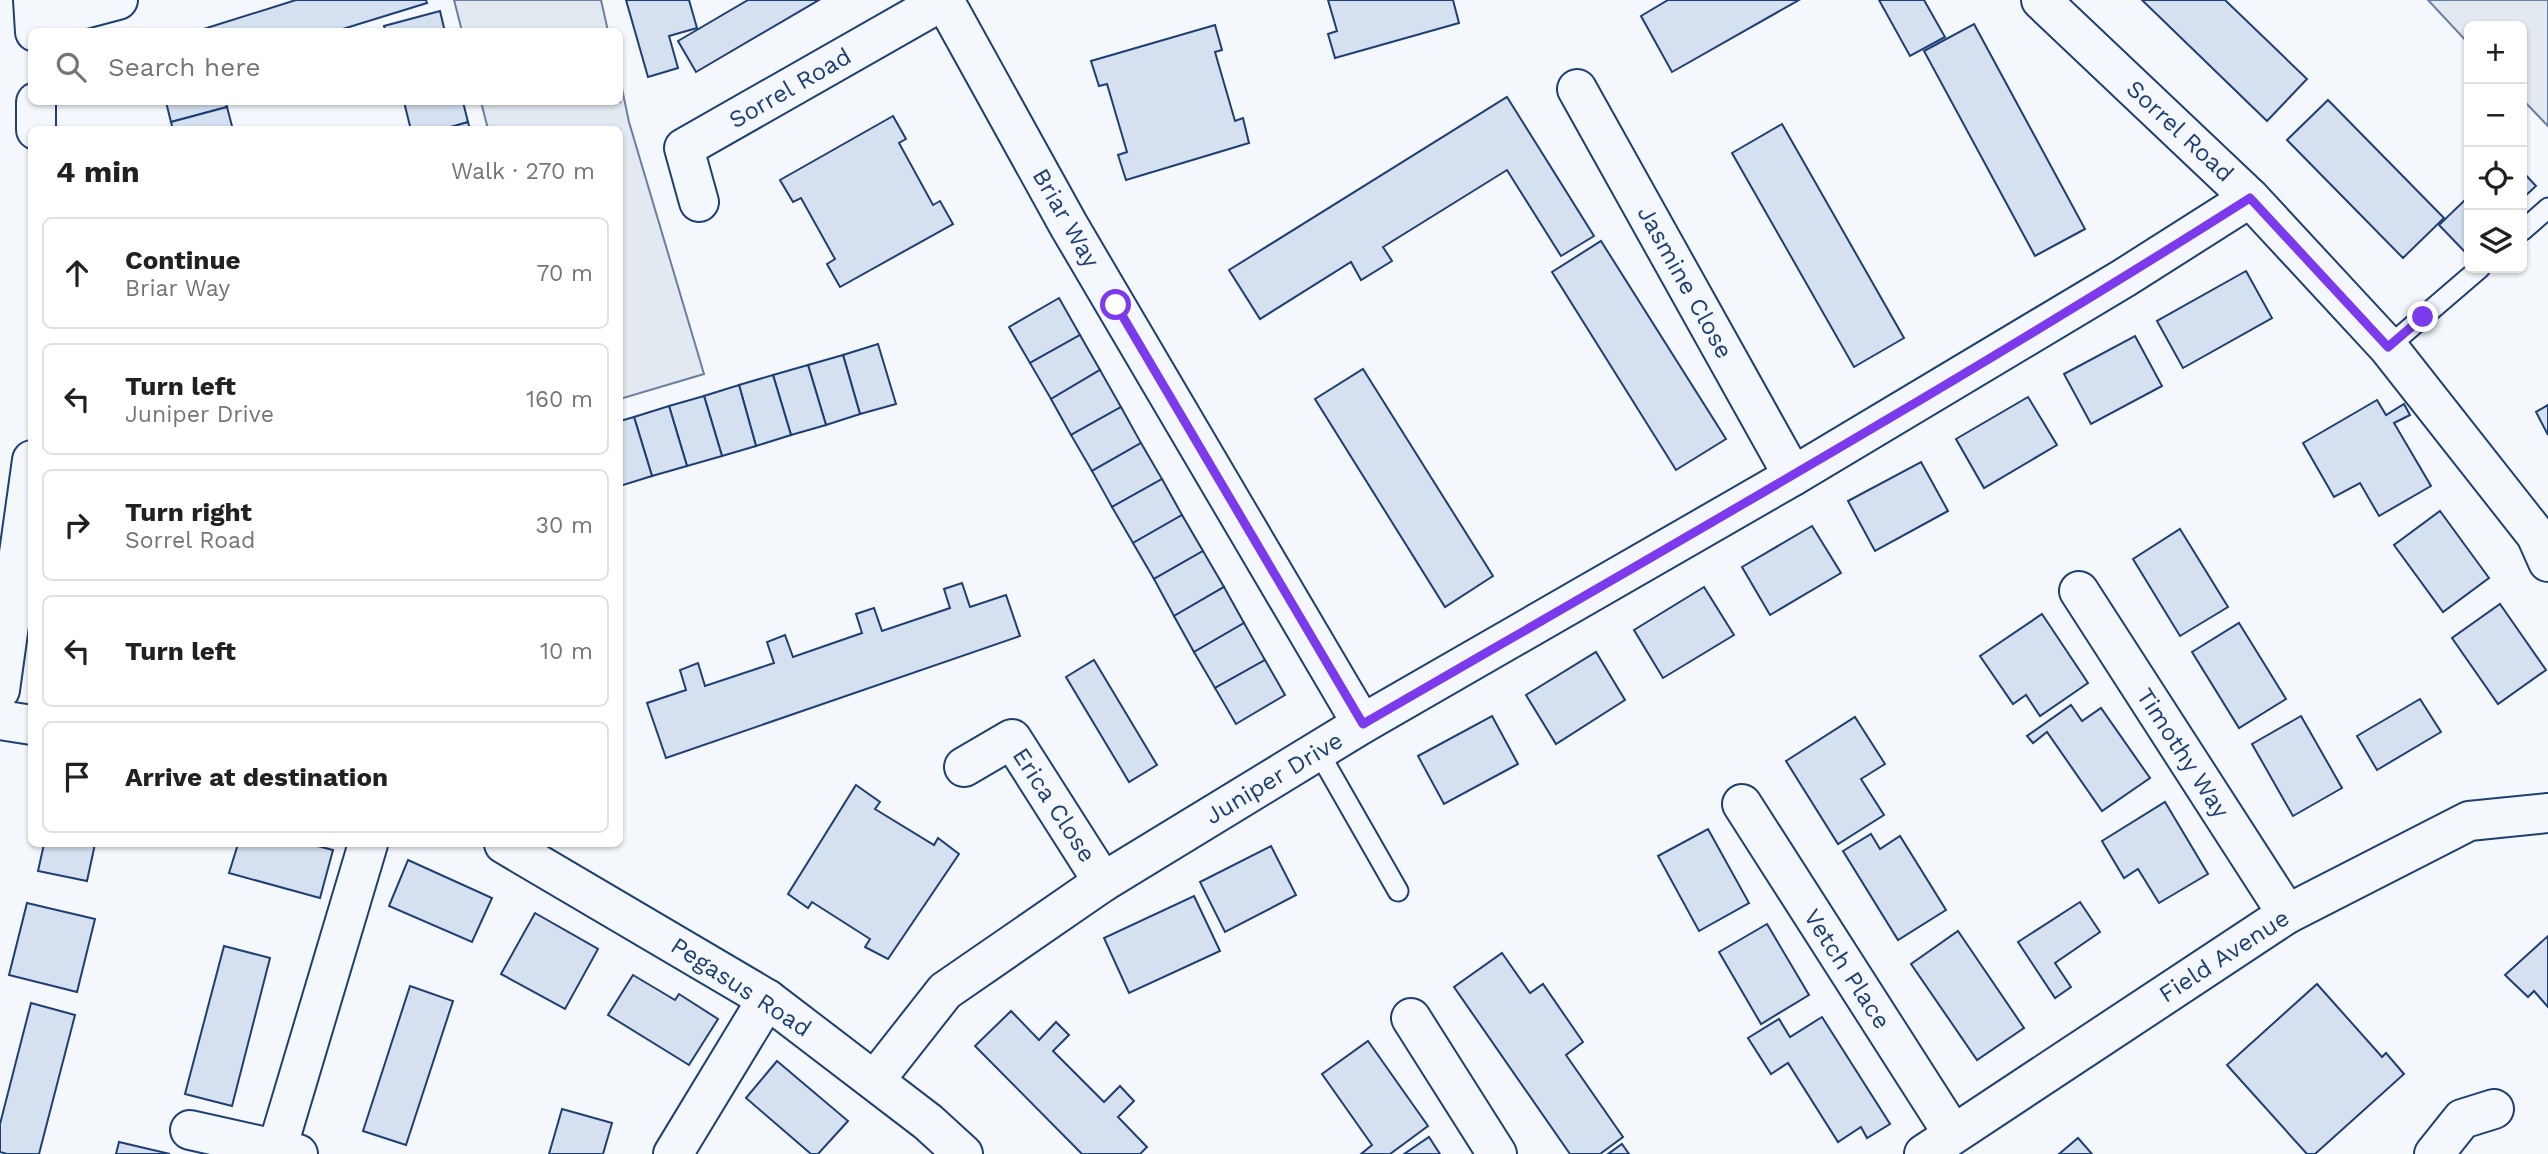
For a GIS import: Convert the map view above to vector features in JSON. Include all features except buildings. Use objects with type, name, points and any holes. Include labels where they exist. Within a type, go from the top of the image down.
[{"type":"street","points":[[34,18],[118,0]]},
{"type":"street","name":"Sorrel Road","points":[[699,202],[684,148],[944,0]]},
{"type":"street","name":"Briar Way","points":[[944,0],[1069,226],[1363,724]]},
{"type":"street","name":"Sorrel Road","points":[[2041,0],[2250,198],[2388,347],[2544,542]]},
{"type":"street","name":"Jasmine Close","points":[[1577,89],[1793,476]]},
{"type":"street","points":[[36,105],[36,126]]},
{"type":"street","name":"Juniper Drive","points":[[875,1080],[945,991],[1103,882],[1363,724],[1793,476],[2124,278],[2250,198]]},
{"type":"street","points":[[0,690],[28,489]]},
{"type":"street","name":"Timothy Way","points":[[2079,591],[2287,914]]},
{"type":"street","points":[[0,719],[28,724]]},
{"type":"street","name":"Erica Close","points":[[964,766],[1012,740],[1103,882]]},
{"type":"street","name":"Vetch Place","points":[[1742,804],[1938,1144]]},
{"type":"street","name":"Field Avenue","points":[[1938,1144],[2287,914],[2469,821],[2548,813]]},
{"type":"street","points":[[190,1130],[288,1152],[367,847]]},
{"type":"street","name":"Pegasus Road","points":[[509,847],[767,999],[875,1080],[963,1154]]},
{"type":"street","points":[[673,1154],[767,999]]},
{"type":"street","points":[[1411,1018],[1497,1154]]},
{"type":"street","points":[[2434,1154],[2462,1119],[2494,1110]]},
{"type":"lane","points":[[2527,227],[2548,208]]},
{"type":"lane","points":[[2388,347],[2474,273]]},
{"type":"lane","points":[[1318,751],[1398,891]]},
{"type":"shaded area","points":[[454,0],[601,0],[607,28],[461,28]]},
{"type":"shaded area","points":[[2428,0],[2548,0],[2548,126],[2527,104],[2527,21],[2464,21],[2464,39]]},
{"type":"shaded area","points":[[623,93],[629,122],[704,374],[623,398],[623,126],[487,126],[482,105],[623,105]]},
{"type":"route","points":[[1116,305],[1363,724],[1793,476],[2124,278],[2250,198],[2388,347],[2423,317]]}]
